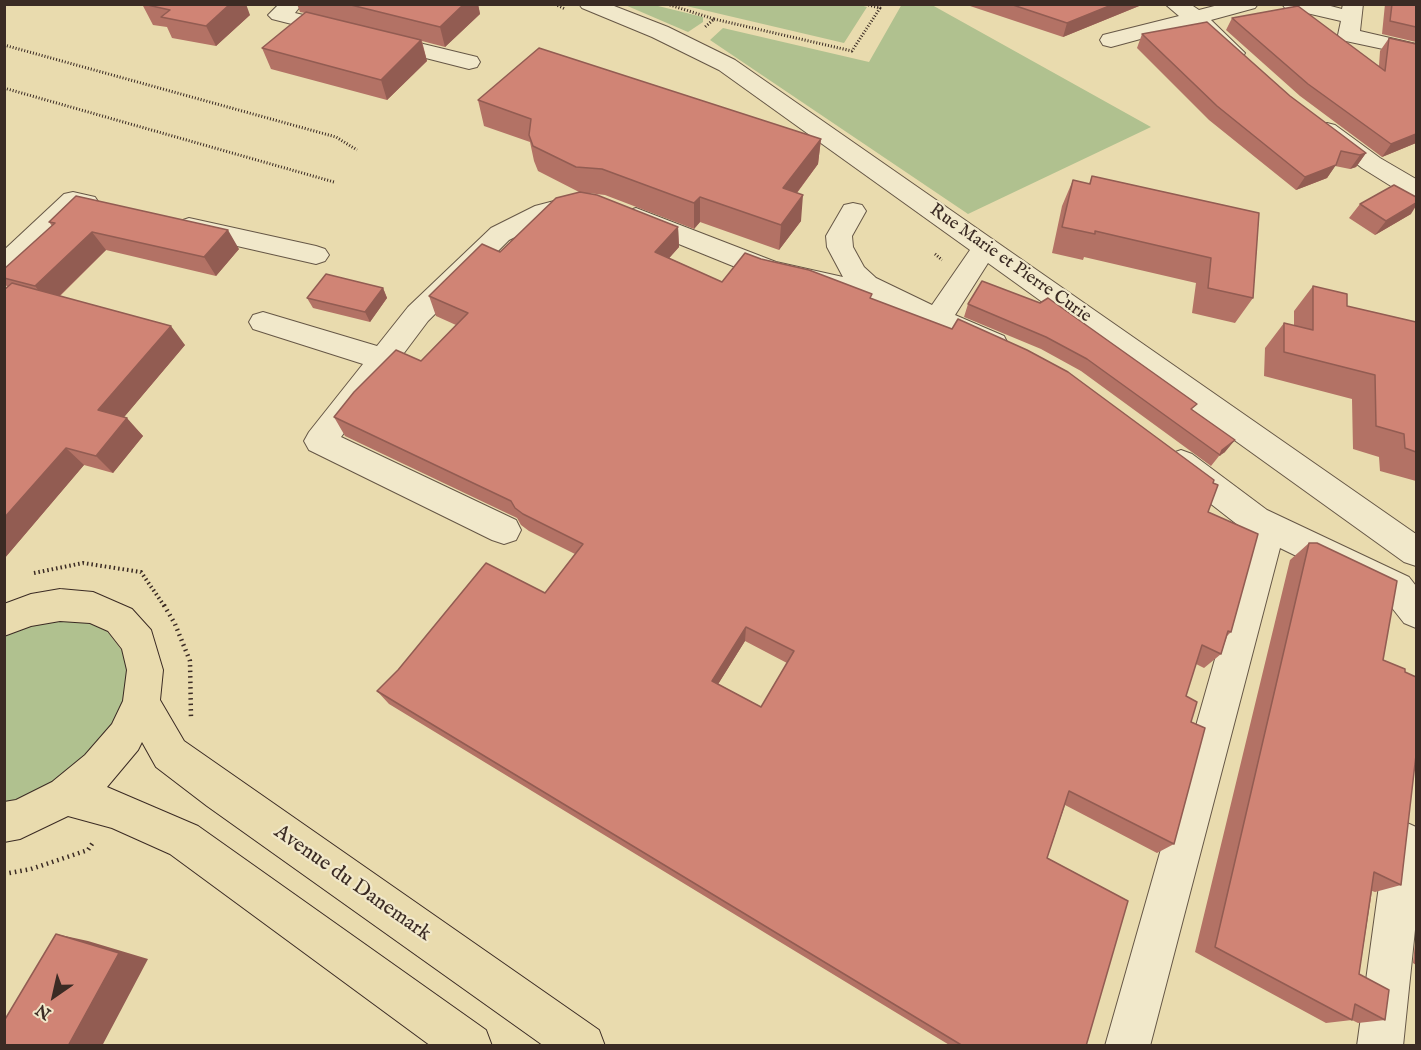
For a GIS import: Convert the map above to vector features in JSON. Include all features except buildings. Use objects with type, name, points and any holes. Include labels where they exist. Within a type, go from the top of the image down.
[{"type":"main road","points":[[4,620],[31,610],[60,605],[93,608],[120,620],[138,642],[145,670],[141,703],[125,737],[105,761],[66,796],[20,819],[4,822]]},
{"type":"main road","name":"Avenue du Danemark","points":[[141,703],[170,754],[583,1046]]},
{"type":"main road","points":[[66,796],[115,810],[184,840],[445,1038]]},
{"type":"street","points":[[292,4],[279,15],[470,62]]},
{"type":"street","name":"Rue Marie et Pierre Curie","points":[[589,4],[660,32],[727,65],[1416,552]]},
{"type":"street","points":[[1175,4],[1196,18],[1247,64]]},
{"type":"street","points":[[1111,40],[1248,4]]},
{"type":"street","points":[[1292,4],[1353,11],[1349,35],[1416,50]]},
{"type":"street","points":[[1309,117],[1371,163],[1416,190]]},
{"type":"street","points":[[4,267],[73,200],[108,208]]},
{"type":"street","points":[[504,530],[320,441],[418,314],[500,234],[544,212],[583,202],[610,207],[770,270],[886,296]]},
{"type":"street","points":[[853,211],[839,236],[840,247],[854,273],[866,285],[1020,355]]},
{"type":"street","points":[[166,221],[316,255]]},
{"type":"street","points":[[938,319],[965,275],[986,247]]},
{"type":"street","points":[[263,322],[383,359]]},
{"type":"street","points":[[1153,443],[1255,520],[1396,588],[1416,612]]},
{"type":"street","points":[[1127,1046],[1263,550],[1264,540],[1255,520]]},
{"type":"street","points":[[1380,1046],[1408,811]]},
{"type":"path","points":[[667,4],[714,19],[852,51],[880,8],[865,4]]},
{"type":"path","points":[[703,28],[714,19]]},
{"type":"path","points":[[4,45],[336,137],[357,150]]},
{"type":"path","points":[[4,88],[312,178],[334,182]]},
{"type":"green space","points":[[857,4],[867,7],[844,43],[682,5]]},
{"type":"green space","points":[[902,4],[932,5],[1151,127],[968,214],[710,40],[723,28],[869,62]]},
{"type":"green space","points":[[625,5],[654,5],[703,17],[703,22],[688,32]]},
{"type":"green space","points":[[53,619],[82,620],[107,631],[123,652],[129,679],[122,710],[103,743],[37,795],[5,804],[5,634]]}]
